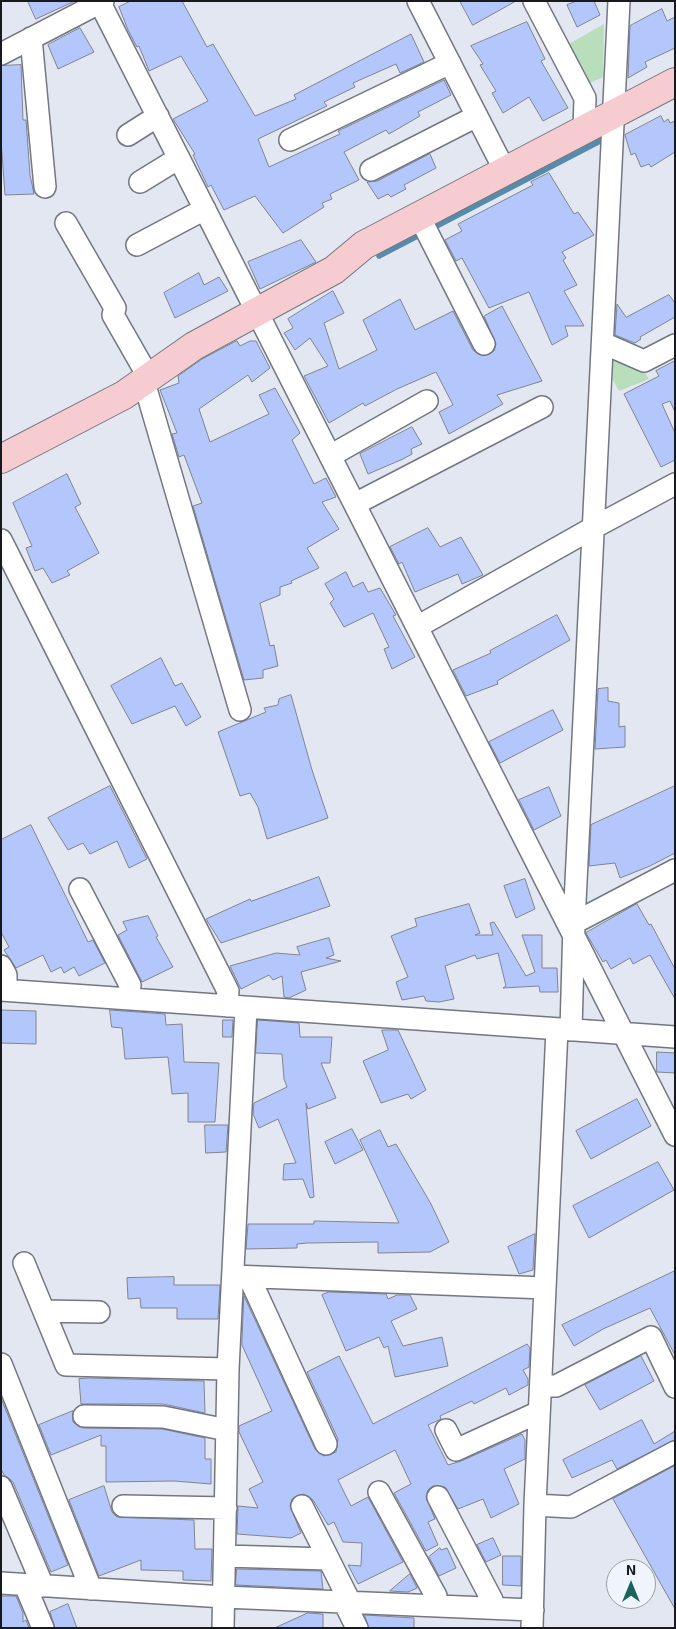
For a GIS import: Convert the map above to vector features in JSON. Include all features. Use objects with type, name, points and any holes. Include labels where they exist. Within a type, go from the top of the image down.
[{"type":"street","points":[[534,1],[585,98],[584,129]]},
{"type":"street","points":[[1,1583],[224,1597],[347,1602],[436,1601],[492,1604],[532,1619],[540,1506],[539,1412],[545,1386],[545,1288],[564,1029],[574,929],[589,530],[603,343],[619,1]]},
{"type":"street","points":[[1,54],[101,2],[354,504],[574,929],[623,1034],[675,1135]]},
{"type":"street","points":[[426,4],[450,63],[505,171]]},
{"type":"street","points":[[31,38],[45,187]]},
{"type":"street","points":[[290,140],[450,63]]},
{"type":"street","points":[[1,459],[124,395],[194,346],[334,270],[364,246],[675,82]]},
{"type":"street","points":[[128,135],[158,116]]},
{"type":"street","points":[[371,170],[477,116]]},
{"type":"street","points":[[140,182],[179,158]]},
{"type":"street","points":[[137,245],[205,209]]},
{"type":"street","points":[[419,216],[484,344]]},
{"type":"street","points":[[66,223],[115,308],[113,315],[147,380],[240,710]]},
{"type":"street","points":[[603,343],[644,361],[675,346]]},
{"type":"street","points":[[330,456],[427,401]]},
{"type":"street","points":[[354,504],[542,407]]},
{"type":"street","points":[[417,627],[675,484]]},
{"type":"street","points":[[1,540],[232,1001],[241,1277],[228,1369],[223,1628]]},
{"type":"street","points":[[574,929],[675,870]]},
{"type":"street","points":[[80,889],[130,992]]},
{"type":"street","points":[[4,981],[232,1001],[375,1010],[564,1029],[675,1037]]},
{"type":"street","points":[[24,1263],[66,1365],[228,1369]]},
{"type":"street","points":[[241,1277],[545,1288]]},
{"type":"street","points":[[241,1277],[326,1444]]},
{"type":"street","points":[[44,1311],[99,1312]]},
{"type":"street","points":[[545,1386],[556,1386],[651,1337],[675,1387]]},
{"type":"street","points":[[1,1364],[91,1589]]},
{"type":"street","points":[[446,1430],[456,1450],[539,1412]]},
{"type":"street","points":[[84,1416],[163,1417],[227,1430]]},
{"type":"street","points":[[540,1506],[571,1507],[675,1452]]},
{"type":"street","points":[[1,1487],[34,1585],[43,1628]]},
{"type":"street","points":[[379,1492],[436,1601]]},
{"type":"street","points":[[438,1497],[492,1604]]},
{"type":"street","points":[[123,1506],[226,1508]]},
{"type":"street","points":[[302,1506],[328,1559],[357,1628]]},
{"type":"street","points":[[225,1556],[328,1559]]},
{"type":"green space","points":[[604,24],[603,77],[588,84],[567,45]]},
{"type":"green space","points":[[609,354],[639,364],[649,379],[619,391],[606,368]]},
{"type":"building","points":[[28,1],[75,1],[36,19]]},
{"type":"building","points":[[131,1],[182,1],[207,47],[213,44],[255,116],[296,99],[294,95],[411,34],[424,62],[400,73],[396,64],[353,83],[355,87],[324,102],[327,106],[258,139],[269,167],[340,134],[338,131],[444,80],[451,95],[418,112],[420,116],[389,134],[386,130],[344,152],[359,180],[330,194],[332,199],[322,203],[324,207],[283,233],[255,196],[224,210],[211,185],[208,187],[193,155],[195,154],[173,119],[208,101],[181,56],[149,71],[139,46],[137,47],[128,30],[119,7]]},
{"type":"building","points":[[460,1],[516,1],[473,25]]},
{"type":"building","points":[[577,1],[594,1],[600,15],[577,27],[567,5]]},
{"type":"building","points":[[662,9],[667,21],[675,17],[675,48],[645,62],[647,67],[628,78],[630,26]]},
{"type":"building","points":[[527,22],[545,59],[541,61],[568,108],[543,121],[529,97],[503,113],[492,93],[496,91],[480,65],[483,64],[471,46]]},
{"type":"building","points":[[80,28],[94,52],[58,69],[48,45]]},
{"type":"building","points":[[21,65],[23,120],[26,120],[30,175],[34,194],[5,195],[1,140],[1,66]]},
{"type":"building","points":[[661,116],[664,122],[668,119],[670,123],[675,121],[675,152],[651,167],[649,164],[641,167],[635,153],[631,155],[625,135]]},
{"type":"building","points":[[430,154],[436,168],[404,185],[406,189],[391,197],[388,194],[378,199],[367,182],[377,181]]},
{"type":"building","points":[[549,173],[574,214],[578,212],[594,235],[562,252],[566,258],[563,260],[577,285],[564,291],[584,326],[565,326],[568,336],[552,345],[529,292],[489,308],[462,258],[456,261],[445,240],[462,231],[458,224],[533,185],[531,182]]},
{"type":"building","points":[[301,240],[316,262],[260,289],[248,262]]},
{"type":"building","points":[[199,273],[204,285],[219,277],[228,291],[175,318],[164,293]]},
{"type":"building","points":[[333,291],[344,313],[324,323],[339,369],[377,350],[363,320],[400,299],[415,330],[453,311],[473,350],[483,356],[494,351],[496,344],[484,316],[502,306],[542,381],[497,395],[503,404],[449,434],[439,412],[453,405],[436,372],[397,389],[365,406],[363,403],[329,423],[304,376],[328,366],[310,338],[295,350],[284,333],[293,328],[288,319]]},
{"type":"building","points":[[669,295],[675,303],[675,317],[640,337],[641,339],[635,343],[615,335],[617,304],[626,317]]},
{"type":"building","points":[[237,341],[240,346],[250,341],[256,341],[270,368],[252,382],[248,375],[199,409],[210,442],[269,414],[259,395],[275,388],[300,433],[292,440],[314,484],[326,478],[336,497],[322,502],[339,529],[307,548],[319,568],[291,581],[292,583],[280,587],[280,595],[260,603],[270,646],[274,645],[278,666],[263,670],[263,678],[244,680],[193,506],[202,503],[184,455],[179,457],[172,434],[177,433],[160,390],[179,383],[178,376],[202,359]]},
{"type":"building","points":[[675,361],[675,412],[670,401],[662,404],[675,433],[675,460],[661,467],[624,394],[659,376],[656,371]]},
{"type":"building","points":[[412,427],[422,444],[411,449],[412,454],[403,459],[368,474],[360,454]]},
{"type":"building","points":[[67,474],[81,504],[75,507],[99,553],[67,571],[70,575],[52,583],[43,568],[35,571],[26,548],[32,546],[13,503]]},
{"type":"building","points":[[428,528],[440,547],[461,537],[483,575],[462,584],[458,574],[415,592],[402,562],[399,564],[390,547]]},
{"type":"building","points":[[346,572],[353,587],[363,582],[368,592],[380,588],[396,615],[393,616],[415,657],[392,669],[384,649],[389,647],[373,613],[344,627],[330,603],[334,599],[325,584]]},
{"type":"building","points":[[557,615],[570,640],[497,681],[498,684],[466,696],[453,670],[491,653],[490,651]]},
{"type":"building","points":[[161,658],[175,686],[182,683],[201,717],[186,726],[175,706],[132,724],[111,686]]},
{"type":"building","points":[[608,688],[608,701],[619,703],[619,727],[625,726],[625,747],[595,749],[598,689]]},
{"type":"building","points":[[291,695],[328,818],[267,839],[258,807],[250,793],[240,796],[218,732],[266,712],[264,708],[278,705],[279,699]]},
{"type":"building","points":[[553,710],[563,730],[500,763],[489,742]]},
{"type":"building","points":[[110,786],[147,859],[129,868],[117,841],[90,854],[83,843],[68,850],[48,818]]},
{"type":"building","points":[[675,786],[675,853],[620,878],[615,863],[589,866],[591,825]]},
{"type":"building","points":[[549,787],[561,816],[534,830],[519,800]]},
{"type":"building","points":[[31,825],[88,942],[93,940],[105,963],[79,976],[74,967],[64,973],[61,967],[51,972],[43,955],[16,968],[4,950],[9,947],[1,932],[1,840]]},
{"type":"building","points":[[319,877],[330,906],[221,943],[206,919],[250,899],[251,901]]},
{"type":"building","points":[[525,879],[535,909],[516,918],[504,886]]},
{"type":"building","points":[[469,904],[480,933],[475,935],[493,935],[490,923],[494,922],[526,976],[535,972],[522,935],[542,935],[542,968],[557,968],[558,992],[540,992],[539,986],[503,988],[506,986],[498,953],[477,959],[475,955],[445,966],[454,999],[439,1002],[426,1001],[424,996],[402,1000],[396,982],[408,977],[391,936],[417,926],[415,919]]},
{"type":"building","points":[[637,904],[649,925],[651,924],[675,969],[675,999],[650,955],[633,964],[630,958],[611,969],[606,960],[603,962],[586,933]]},
{"type":"building","points":[[148,916],[158,936],[156,937],[173,967],[142,982],[118,935],[127,930],[123,922]]},
{"type":"building","points":[[329,938],[334,955],[326,958],[341,961],[301,972],[306,990],[289,998],[284,997],[282,976],[273,980],[269,975],[241,989],[230,966],[276,953],[300,955],[297,947]]},
{"type":"building","points":[[1,1010],[36,1011],[36,1044],[1,1043]]},
{"type":"building","points":[[110,1010],[165,1014],[166,1025],[182,1024],[184,1062],[219,1063],[215,1122],[188,1122],[188,1093],[172,1094],[168,1057],[125,1059],[122,1028],[112,1027]]},
{"type":"building","points":[[223,1020],[233,1020],[232,1037],[223,1037]]},
{"type":"building","points":[[258,1020],[299,1023],[300,1037],[332,1037],[330,1063],[321,1063],[336,1098],[308,1109],[306,1103],[314,1197],[310,1198],[303,1179],[283,1180],[284,1164],[296,1163],[278,1119],[259,1128],[253,1114],[254,1103],[287,1087],[284,1079],[282,1054],[256,1053]]},
{"type":"building","points":[[382,1030],[398,1030],[426,1090],[411,1099],[408,1094],[381,1103],[363,1061],[388,1050]]},
{"type":"building","points":[[657,1052],[675,1053],[675,1073],[657,1072]]},
{"type":"building","points":[[637,1099],[651,1126],[591,1159],[576,1131]]},
{"type":"building","points":[[205,1125],[228,1125],[226,1152],[206,1153]]},
{"type":"building","points":[[352,1129],[363,1150],[335,1164],[325,1142]]},
{"type":"building","points":[[380,1130],[388,1147],[396,1144],[431,1204],[449,1242],[430,1252],[378,1253],[378,1242],[307,1243],[297,1244],[297,1248],[246,1249],[248,1224],[314,1224],[314,1221],[399,1223],[360,1140]]},
{"type":"building","points":[[658,1162],[674,1190],[589,1238],[573,1206]]},
{"type":"building","points":[[535,1234],[533,1270],[519,1274],[508,1247]]},
{"type":"building","points":[[675,1271],[675,1355],[650,1308],[603,1329],[574,1346],[562,1325]]},
{"type":"building","points":[[174,1277],[174,1285],[220,1285],[218,1319],[177,1319],[177,1308],[141,1308],[140,1298],[128,1299],[127,1278]]},
{"type":"building","points":[[329,1292],[386,1294],[388,1299],[397,1295],[410,1295],[417,1309],[391,1321],[403,1346],[442,1337],[448,1366],[395,1377],[388,1346],[384,1348],[379,1337],[346,1351],[322,1295]]},
{"type":"building","points":[[244,1296],[315,1449],[324,1456],[336,1452],[338,1439],[307,1372],[339,1356],[373,1424],[527,1344],[530,1348],[529,1367],[523,1370],[528,1379],[528,1385],[509,1395],[506,1388],[474,1404],[472,1401],[440,1416],[441,1419],[428,1425],[448,1465],[522,1434],[525,1440],[525,1459],[504,1469],[519,1504],[491,1518],[483,1499],[458,1509],[445,1487],[433,1486],[428,1490],[426,1497],[435,1519],[428,1522],[438,1545],[426,1551],[394,1493],[411,1484],[395,1450],[338,1480],[351,1506],[368,1497],[403,1562],[358,1584],[348,1565],[361,1566],[362,1543],[343,1542],[334,1522],[328,1525],[313,1500],[303,1494],[292,1499],[290,1506],[301,1533],[291,1538],[237,1534],[238,1506],[258,1508],[249,1489],[263,1482],[239,1432],[239,1426],[272,1411],[242,1345]]},
{"type":"building","points":[[641,1356],[654,1381],[600,1410],[585,1385]]},
{"type":"building","points":[[79,1379],[204,1381],[205,1413],[163,1404],[81,1404]]},
{"type":"building","points":[[1,1398],[68,1565],[51,1572],[13,1482],[4,1475],[1,1469]]},
{"type":"building","points":[[73,1411],[73,1422],[83,1428],[162,1429],[205,1438],[205,1459],[211,1459],[211,1484],[174,1481],[106,1482],[106,1446],[101,1446],[101,1435],[51,1455],[39,1425]]},
{"type":"building","points":[[642,1420],[654,1444],[675,1431],[675,1440],[617,1469],[612,1460],[572,1478],[563,1460]]},
{"type":"building","points":[[675,1466],[675,1609],[656,1575],[656,1559],[647,1559],[613,1499]]},
{"type":"building","points":[[104,1486],[112,1512],[117,1517],[194,1520],[195,1549],[212,1549],[211,1581],[183,1580],[183,1571],[141,1570],[141,1560],[99,1576],[69,1500]]},
{"type":"building","points":[[493,1538],[501,1555],[486,1562],[477,1545]]},
{"type":"building","points":[[440,1548],[441,1550],[447,1548],[456,1568],[439,1576],[429,1557]]},
{"type":"building","points":[[503,1556],[521,1556],[521,1586],[503,1585]]},
{"type":"building","points":[[237,1569],[321,1571],[323,1589],[236,1585]]},
{"type":"building","points":[[410,1574],[417,1588],[408,1592],[390,1591]]},
{"type":"building","points":[[2,1596],[16,1596],[23,1613],[23,1622],[26,1620],[29,1628],[1,1628]]},
{"type":"building","points":[[68,1604],[77,1628],[55,1628],[50,1612]]},
{"type":"building","points":[[308,1613],[323,1614],[323,1628],[275,1628]]},
{"type":"building","points":[[365,1615],[414,1618],[414,1628],[369,1628]]},
{"type":"waterway","points":[[379,256],[604,139],[604,142]]}]
